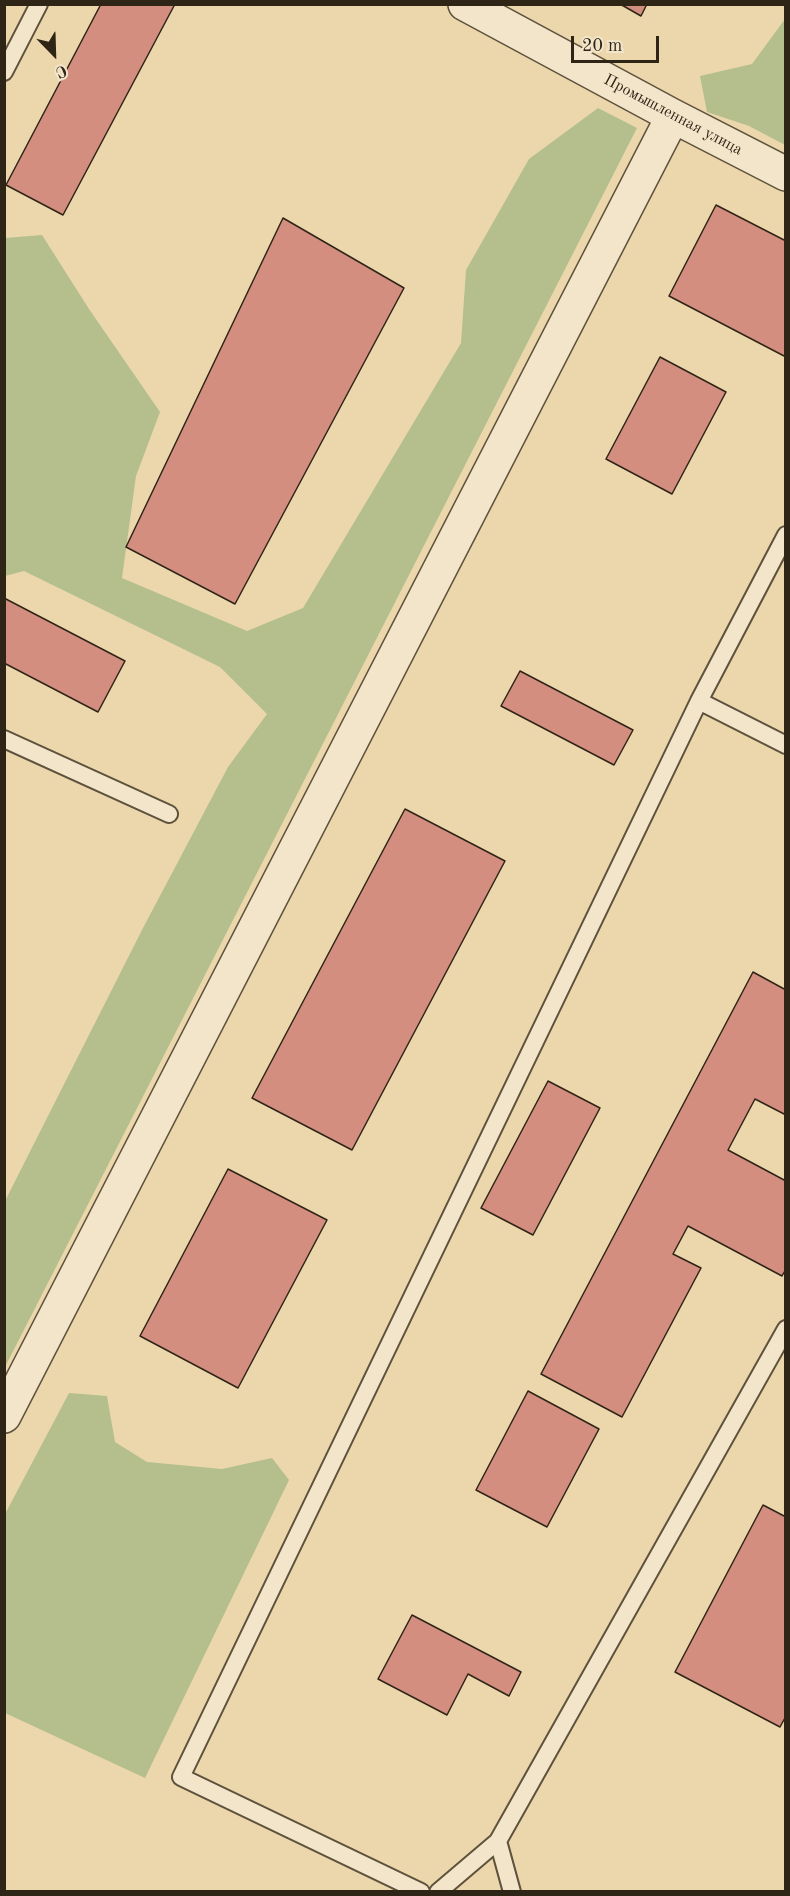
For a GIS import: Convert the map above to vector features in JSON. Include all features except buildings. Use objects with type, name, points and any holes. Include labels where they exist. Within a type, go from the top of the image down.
[{"type":"street","name":"Промышленная улица","points":[[465,4],[786,174]]},
{"type":"street","points":[[4,1416],[673,116]]},
{"type":"lane","points":[[4,72],[39,4]]},
{"type":"lane","points":[[421,1892],[181,1777],[699,701],[786,535]]},
{"type":"lane","points":[[699,701],[786,744]]},
{"type":"lane","points":[[4,739],[170,814]]},
{"type":"lane","points":[[438,1892],[498,1841],[786,1329]]},
{"type":"lane","points":[[498,1841],[512,1892]]},
{"type":"green space","points":[[785,19],[785,145],[749,126],[707,112],[700,76],[752,64]]},
{"type":"green space","points":[[598,108],[637,128],[5,1367],[5,1201],[143,928],[228,767],[267,714],[220,667],[24,571],[5,576],[5,238],[42,235],[89,309],[160,412],[136,476],[122,578],[247,631],[303,608],[461,343],[466,270],[529,159]]},
{"type":"green space","points":[[69,1393],[107,1396],[115,1442],[147,1462],[222,1469],[272,1458],[289,1480],[145,1778],[5,1713],[5,1514]]}]
